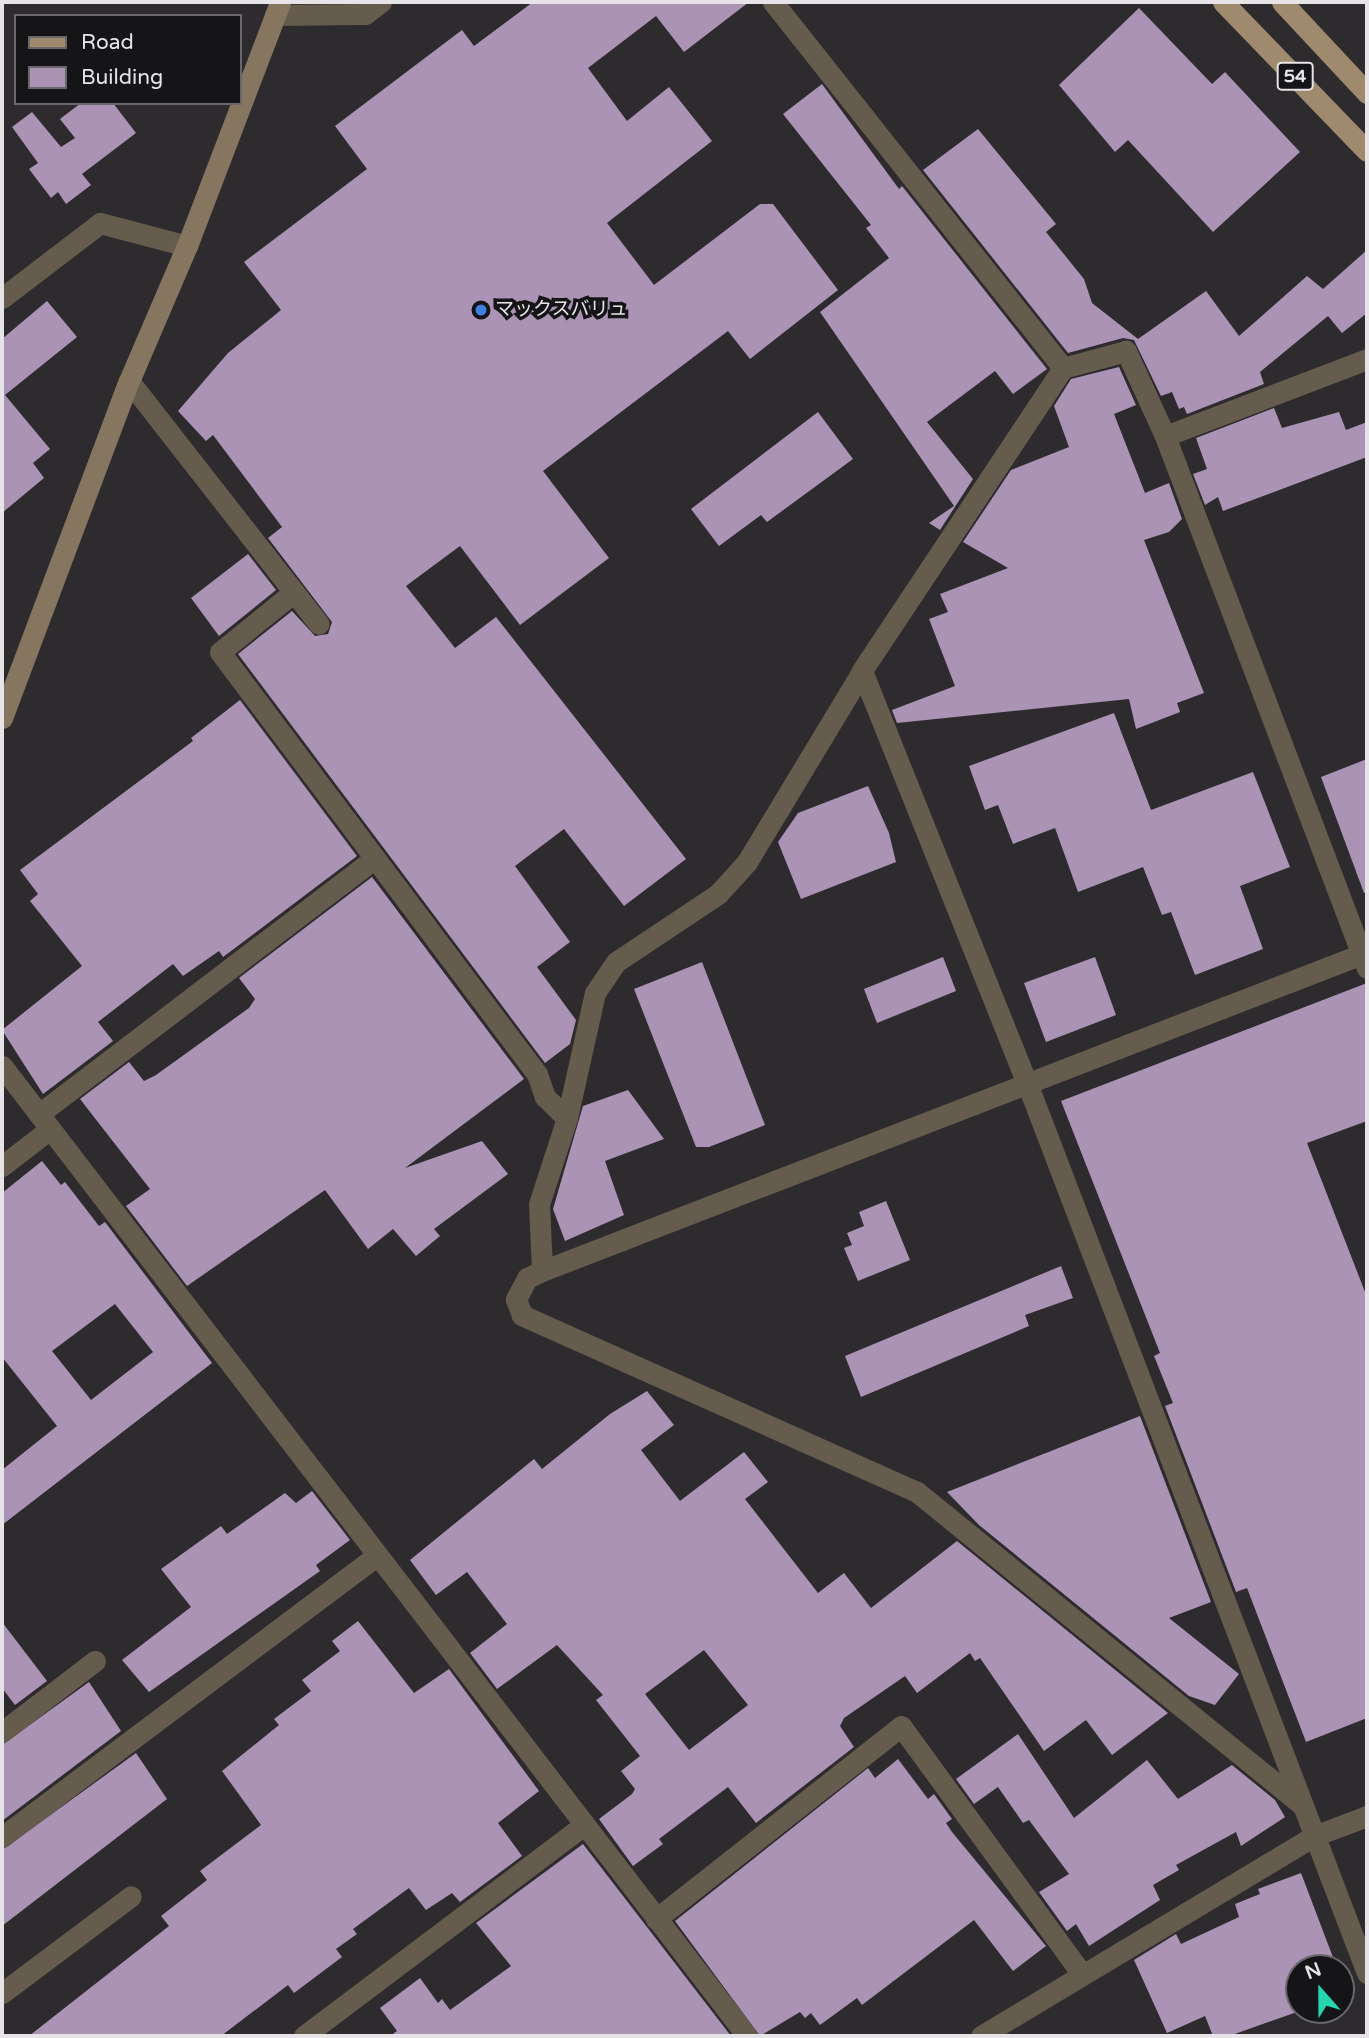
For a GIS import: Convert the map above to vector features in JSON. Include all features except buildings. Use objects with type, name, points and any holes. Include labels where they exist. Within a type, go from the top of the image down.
[{"type":"main road","name":"54","points":[[1223,2],[1367,151]]},
{"type":"main road","name":"54","points":[[1282,2],[1367,93]]},
{"type":"street","points":[[242,101],[277,8],[365,14],[381,2]]},
{"type":"street","points":[[773,2],[1063,368]]},
{"type":"street","points":[[2,718],[129,381],[187,246],[240,105]]},
{"type":"street","points":[[2,298],[100,223],[187,246]]},
{"type":"street","points":[[542,1271],[539,1204],[566,1118],[595,993],[615,962],[718,894],[747,862],[862,671],[1063,368],[1126,351],[1165,436],[1365,958],[1027,1083],[542,1271],[527,1278],[516,1299],[522,1315],[917,1492],[1303,1806]]},
{"type":"street","points":[[1165,436],[1367,359]]},
{"type":"street","points":[[129,381],[319,624]]},
{"type":"street","points":[[294,592],[220,652],[537,1074],[545,1097],[566,1118]]},
{"type":"street","points":[[862,671],[1027,1083],[1367,1973]]},
{"type":"street","points":[[2,1166],[44,1122],[375,858]]},
{"type":"street","points":[[2,1066],[583,1826],[747,2036]]},
{"type":"street","points":[[2,1838],[376,1556]]},
{"type":"street","points":[[2,1732],[95,1661]]},
{"type":"street","points":[[656,1919],[901,1726],[1082,1975]]},
{"type":"street","points":[[981,2036],[1314,1836],[1367,1816]]},
{"type":"street","points":[[304,2036],[583,1826]]},
{"type":"street","points":[[2,1993],[131,1896]]},
{"type":"place","name":"マックスバリュ","points":[[481,310]]}]
